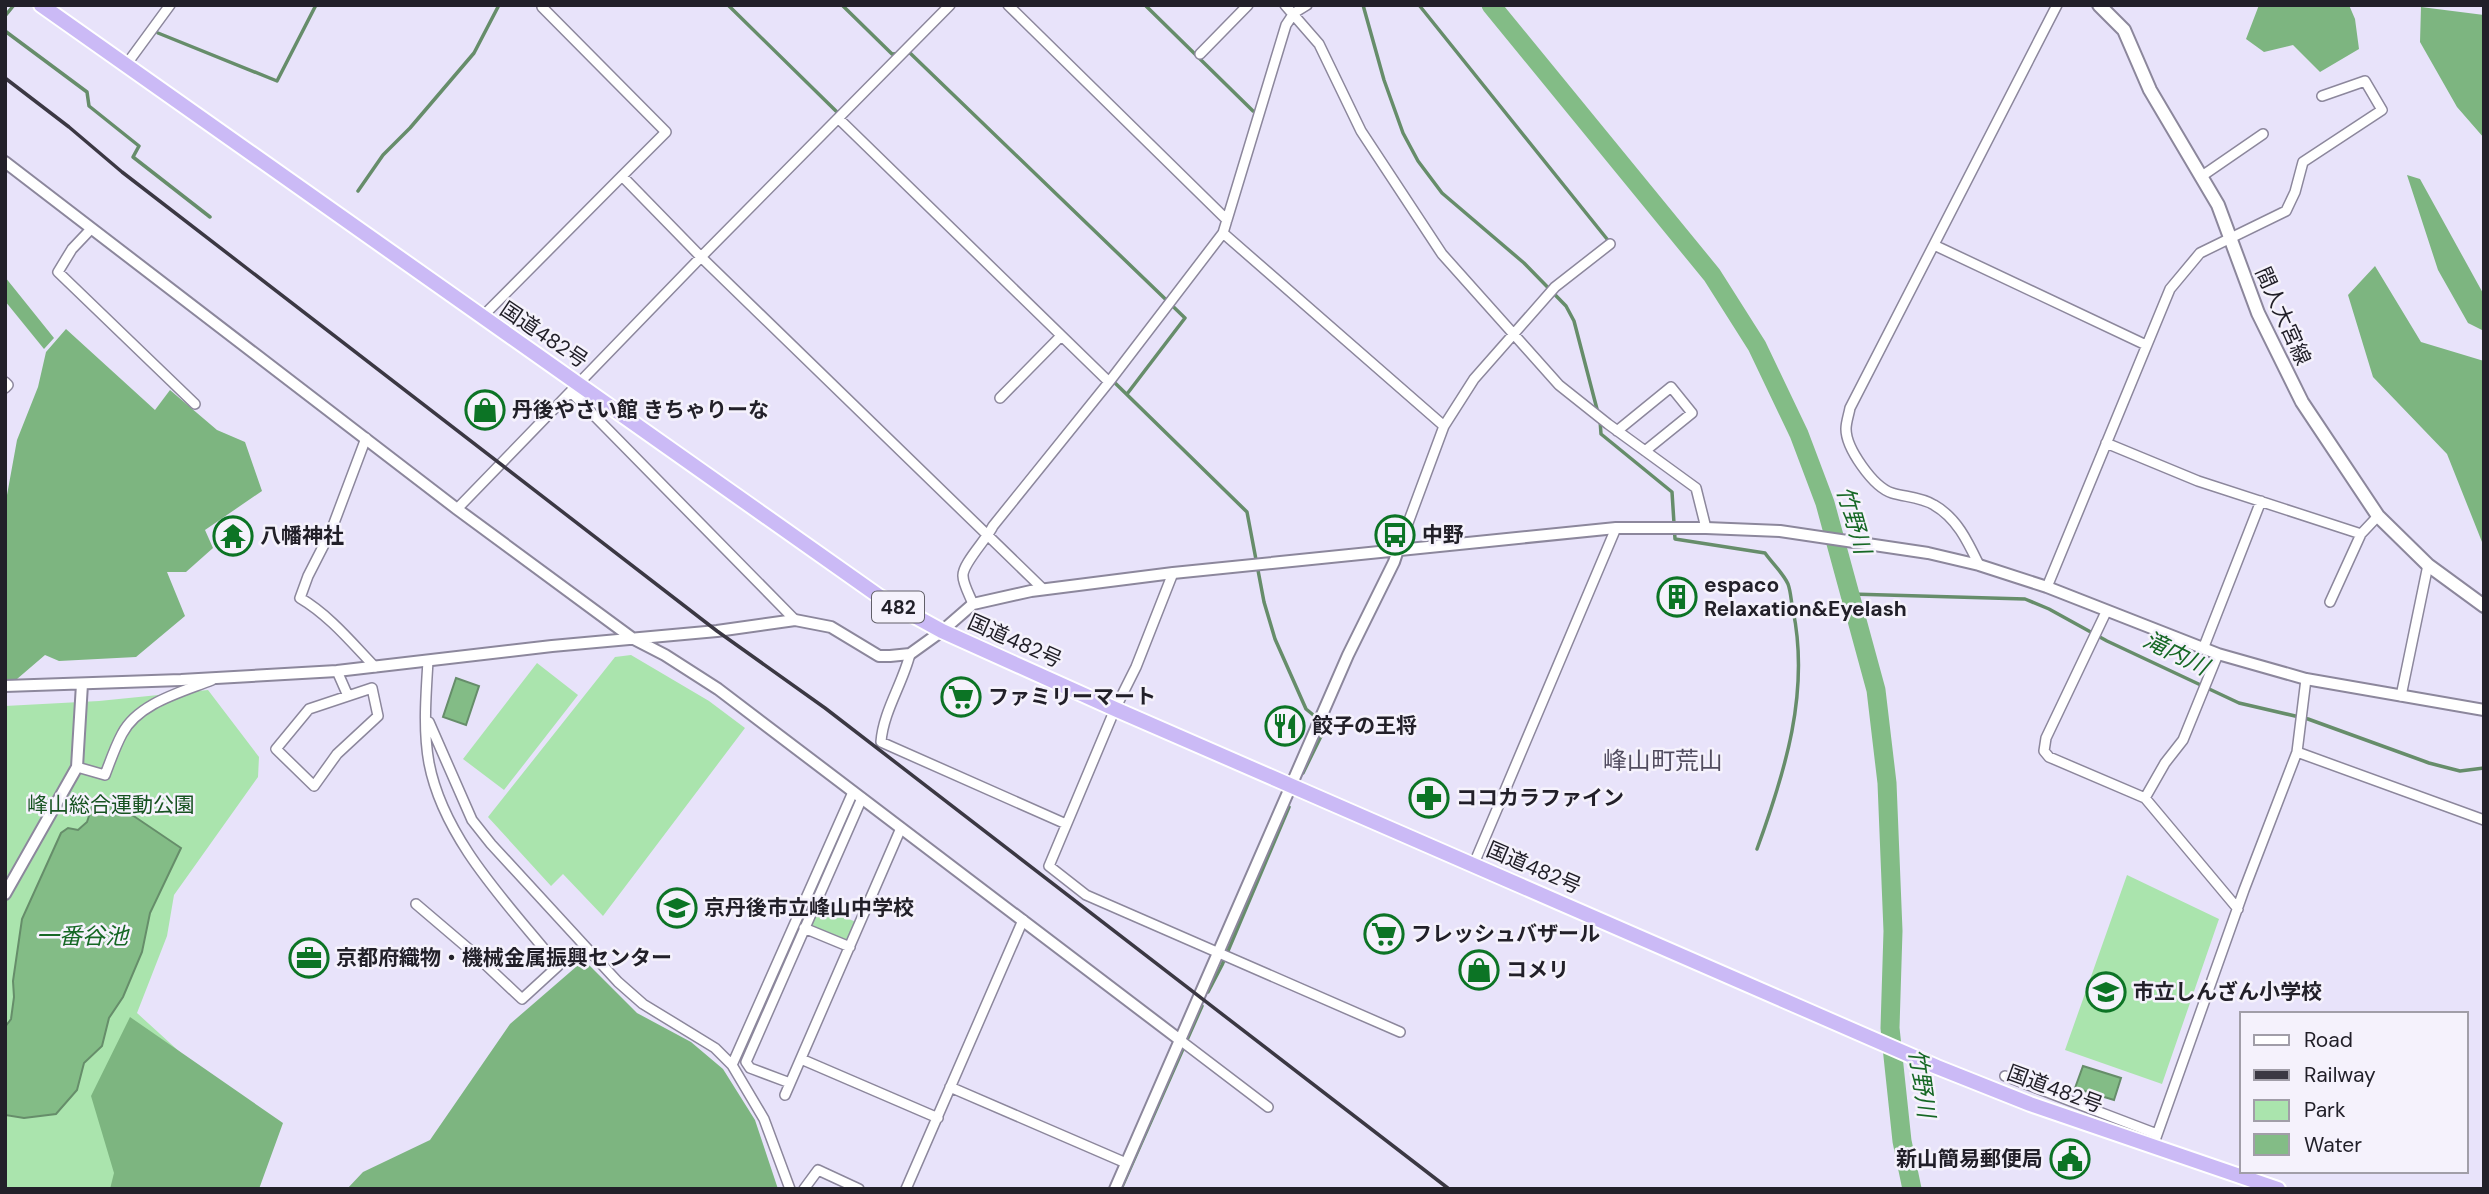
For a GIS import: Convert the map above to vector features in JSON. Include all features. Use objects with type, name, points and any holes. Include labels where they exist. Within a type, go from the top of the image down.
[{"type":"highway","name":"国道482号","points":[[41,5],[481,318],[575,389],[880,597],[942,631],[1473,866],[1937,1067],[2030,1104],[2155,1140],[2278,1189]]},
{"type":"main road","name":"間人大宮線","points":[[2099,5],[2124,30],[2150,90],[2218,205],[2258,313],[2302,402],[2378,516],[2428,565],[2484,606]]},
{"type":"street","points":[[126,65],[170,5]]},
{"type":"street","points":[[457,509],[950,5]]},
{"type":"street","points":[[1008,5],[1227,220]]},
{"type":"street","points":[[1200,54],[1248,5]]},
{"type":"street","points":[[1285,5],[1319,44],[1361,131],[1443,254],[1559,385],[1696,488],[1706,528]]},
{"type":"street","points":[[973,604],[962,577],[965,568],[989,536],[993,526],[1109,382],[1223,233],[1286,25],[1294,13],[1307,5]]},
{"type":"street","points":[[1979,565],[1964,534],[1934,505],[1882,489],[1870,479],[1845,430],[1850,408],[2057,5]]},
{"type":"street","points":[[481,318],[666,132],[542,7]]},
{"type":"street","points":[[2047,587],[2170,289],[2200,253],[2286,211],[2295,192],[2303,162],[2382,110],[2365,81],[2322,96]]},
{"type":"street","points":[[839,119],[1109,382]]},
{"type":"street","points":[[2202,176],[2263,134]]},
{"type":"street","points":[[5,162],[457,509],[632,638],[665,654],[718,689],[1268,1107]]},
{"type":"street","points":[[622,176],[701,257],[1043,589]]},
{"type":"street","points":[[91,229],[72,249],[58,272],[195,404]]},
{"type":"street","points":[[1223,233],[1444,426]]},
{"type":"street","points":[[1115,1189],[1348,655],[1398,550],[1444,426],[1474,379],[1512,334],[1555,287],[1610,244]]},
{"type":"street","points":[[1934,245],[2146,345]]},
{"type":"street","points":[[1000,398],[1061,335]]},
{"type":"street","points":[[5,382],[8,385],[5,388]]},
{"type":"street","points":[[1617,431],[1671,387],[1692,412],[1645,451]]},
{"type":"street","points":[[575,389],[795,620]]},
{"type":"street","points":[[366,438],[331,531],[307,576],[300,598],[311,604],[375,667]]},
{"type":"street","points":[[2106,443],[2198,481],[2361,534]]},
{"type":"street","points":[[2203,649],[2261,501]]},
{"type":"street","points":[[2330,602],[2361,534],[2378,516]]},
{"type":"street","points":[[1473,866],[1616,527]]},
{"type":"street","points":[[5,686],[337,671],[718,631],[795,620],[831,627],[879,656],[910,654],[973,604],[1043,589],[1616,527],[1780,531],[1928,553],[1979,565],[2047,587],[2203,649],[2306,679],[2484,710]]},
{"type":"street","points":[[2401,696],[2428,565]]},
{"type":"street","points":[[1172,573],[1136,667],[1115,709],[1049,866],[1086,895],[1400,1032]]},
{"type":"street","points":[[2106,612],[2046,738],[2044,751],[2049,757],[2145,798],[2238,909]]},
{"type":"street","points":[[910,654],[905,675],[882,729],[881,741],[1066,824]]},
{"type":"street","points":[[2145,798],[2165,763],[2183,740],[2218,654]]},
{"type":"street","points":[[416,904],[522,999],[558,966],[465,849],[444,805],[429,764],[426,715],[428,661]]},
{"type":"street","points":[[337,671],[348,696]]},
{"type":"street","points":[[77,767],[105,775],[123,732],[135,718],[165,699],[215,678]]},
{"type":"street","points":[[2005,1076],[2155,1140],[2297,752],[2306,679]]},
{"type":"street","points":[[5,894],[77,767],[82,684]]},
{"type":"street","points":[[372,688],[378,716],[337,754],[314,786],[276,749],[309,709],[348,696],[372,688]]},
{"type":"street","points":[[426,715],[472,820],[491,844],[618,982],[643,1004],[715,1048],[732,1065],[764,1118],[790,1189]]},
{"type":"street","points":[[2297,752],[2484,820]]},
{"type":"street","points":[[789,1083],[750,1068],[746,1062],[804,928],[857,795]]},
{"type":"street","points":[[732,1065],[857,795]]},
{"type":"street","points":[[785,1095],[901,828]]},
{"type":"street","points":[[906,1189],[1023,920]]},
{"type":"street","points":[[804,928],[850,947]]},
{"type":"street","points":[[801,1059],[938,1118]]},
{"type":"street","points":[[950,1087],[1126,1163]]},
{"type":"street","points":[[804,1189],[818,1170],[859,1189]]},
{"type":"green space","points":[[631,655],[709,701],[745,728],[603,916],[563,874],[551,886],[488,817],[615,657]]},
{"type":"green space","points":[[537,663],[578,695],[504,790],[463,759]]},
{"type":"green space","name":"峰山総合運動公園","points":[[208,690],[259,757],[258,777],[174,895],[167,936],[137,1013],[182,1054],[201,1189],[5,1189],[5,706],[99,701]]},
{"type":"green space","points":[[2127,875],[2219,919],[2162,1084],[2065,1050]]},
{"type":"green space","points":[[817,906],[856,922],[848,942],[809,925]]},
{"type":"shaded area","points":[[2259,5],[2349,5],[2355,19],[2359,49],[2320,72],[2293,45],[2264,52],[2246,39]]},
{"type":"shaded area","points":[[2421,7],[2484,15],[2484,138],[2457,107],[2420,42]]},
{"type":"shaded area","points":[[2407,175],[2420,179],[2484,295],[2484,331],[2468,323],[2438,270]]},
{"type":"shaded area","points":[[2375,266],[2421,342],[2484,361],[2484,547],[2447,454],[2373,377],[2348,295]]},
{"type":"shaded area","points":[[5,277],[54,338],[44,349],[5,301]]},
{"type":"shaded area","points":[[66,329],[155,410],[170,390],[217,430],[245,442],[262,491],[205,530],[213,548],[186,572],[167,572],[185,616],[136,657],[59,661],[45,655],[17,679],[5,679],[5,506],[17,440],[38,387],[46,352]]},
{"type":"shaded area","points":[[584,960],[637,1013],[691,1042],[723,1069],[755,1120],[778,1189],[347,1189],[363,1172],[430,1140],[510,1024]]},
{"type":"shaded area","points":[[130,1017],[283,1123],[259,1189],[110,1189],[114,1173],[91,1096]]},
{"type":"water","points":[[456,678],[479,686],[466,725],[443,717]]},
{"type":"water","name":"一番谷池","points":[[107,798],[181,848],[150,913],[142,952],[123,997],[109,1018],[102,1046],[84,1063],[77,1090],[56,1114],[24,1118],[5,1115],[5,1027],[11,1019],[13,981],[22,919],[61,833],[68,828],[78,830],[87,822],[92,807]]},
{"type":"water","points":[[2083,1066],[2121,1078],[2114,1100],[2075,1088]]},
{"type":"waterway","points":[[5,16],[14,5]]},
{"type":"waterway","points":[[158,33],[277,81],[316,5]]},
{"type":"waterway","points":[[358,191],[383,155],[410,128],[474,53],[499,5]]},
{"type":"waterway","points":[[728,5],[839,114]]},
{"type":"waterway","points":[[842,5],[892,54],[910,53],[1185,318],[1127,394]]},
{"type":"waterway","points":[[1145,5],[1253,111]]},
{"type":"waterway","points":[[1363,5],[1384,80],[1403,133],[1418,161],[1442,193],[1524,263],[1566,306],[1574,321],[1598,413]]},
{"type":"waterway","points":[[1419,5],[1607,239]]},
{"type":"waterway","name":"竹野川","points":[[1491,5],[1712,275],[1757,346],[1799,434],[1825,503],[1876,690],[1887,783],[1893,931],[1890,1028],[1902,1141],[1912,1189]]},
{"type":"waterway","points":[[5,31],[87,92],[89,106],[139,146],[133,157],[210,217]]},
{"type":"waterway","points":[[1113,381],[1247,512],[1264,602],[1275,639],[1306,709],[1317,718]]},
{"type":"waterway","points":[[1600,420],[1601,434],[1672,492],[1675,539],[1765,553],[1788,584],[1797,641],[1796,701],[1785,761],[1757,849]]},
{"type":"waterway","name":"滝内川","points":[[1851,594],[2025,599],[2239,703],[2308,719],[2429,763],[2460,771],[2484,768]]},
{"type":"waterway","points":[[1303,773],[1325,728],[1322,724]]},
{"type":"waterway","points":[[1208,992],[1289,807]]},
{"type":"waterway","points":[[1121,1189],[1202,1006]]},
{"type":"railway","points":[[5,78],[122,172],[717,631],[825,708],[1449,1189]]},
{"type":"place","name":"丹後やさい館 きちゃりーな","points":[[485,410]]},
{"type":"place","name":"中野","points":[[1395,535]]},
{"type":"place","name":"八幡神社","points":[[233,536]]},
{"type":"place","name":"espaco Relaxation&Eyelash","points":[[1677,597]]},
{"type":"place","name":"ファミリーマート","points":[[961,697]]},
{"type":"place","name":"餃子の王将","points":[[1285,726]]},
{"type":"place","name":"ココカラファイン","points":[[1429,798]]},
{"type":"place","name":"京丹後市立峰山中学校","points":[[677,908]]},
{"type":"place","name":"フレッシュバザール","points":[[1384,934]]},
{"type":"place","name":"京都府織物・機械金属振興センター","points":[[309,958]]},
{"type":"place","name":"コメリ","points":[[1479,970]]},
{"type":"place","name":"市立しんざん小学校","points":[[2106,992]]},
{"type":"place","name":"新山簡易郵便局","points":[[2070,1159]]},
{"type":"district","name":"峰山町荒山","points":[[1663,760]]}]
